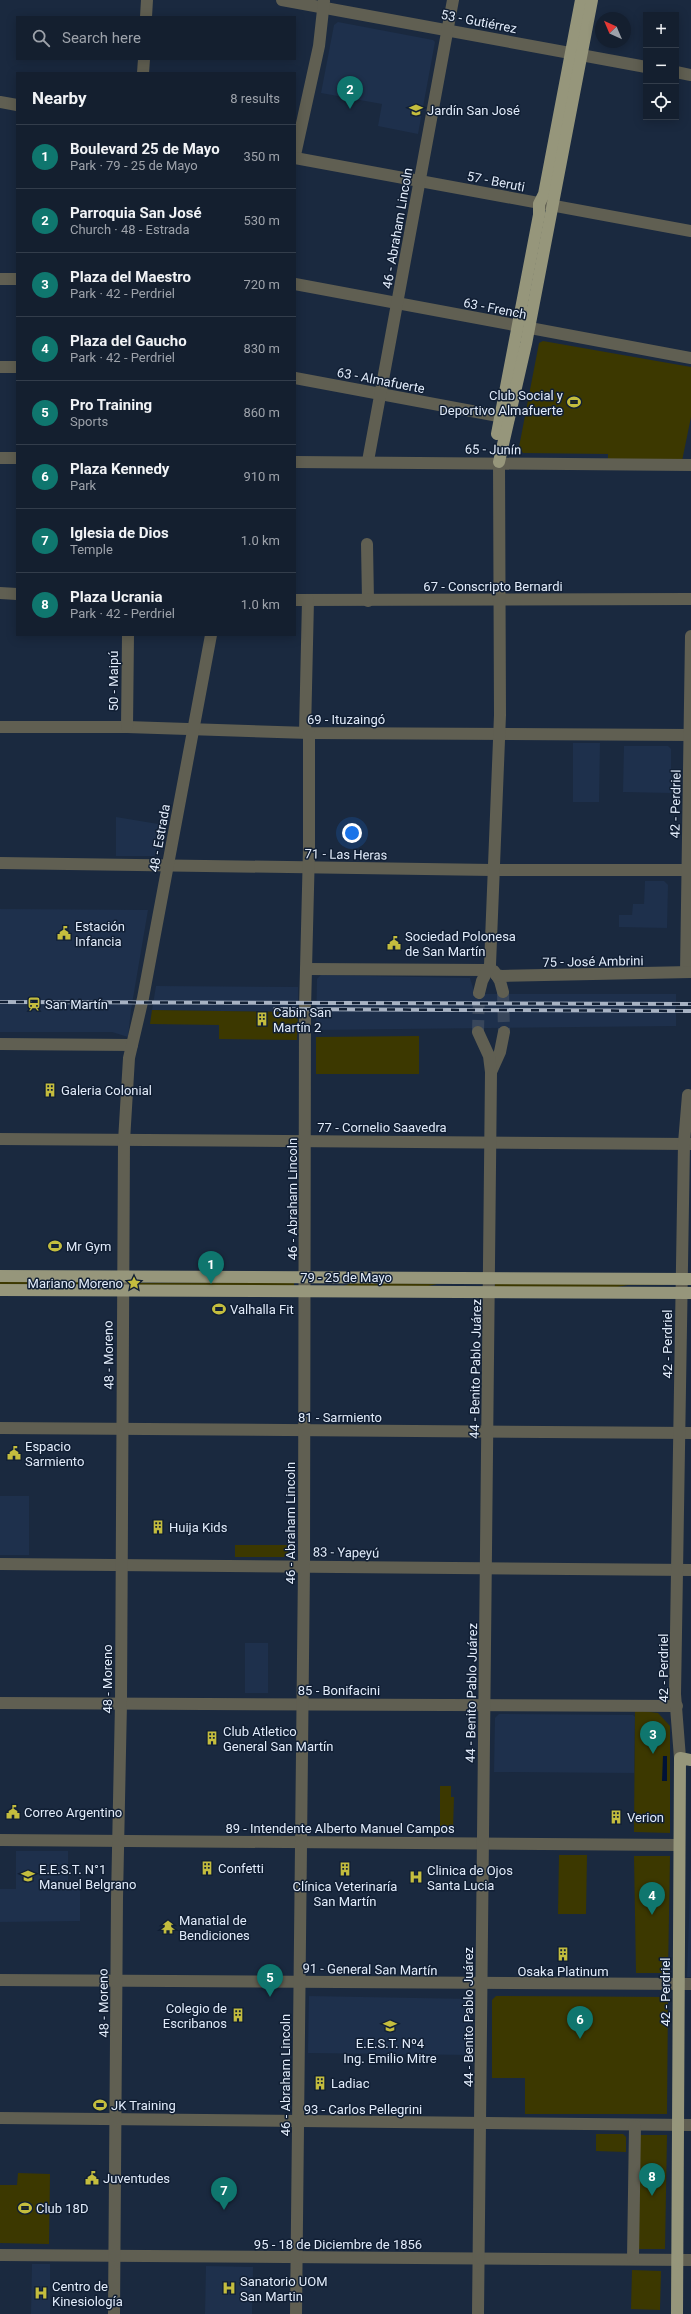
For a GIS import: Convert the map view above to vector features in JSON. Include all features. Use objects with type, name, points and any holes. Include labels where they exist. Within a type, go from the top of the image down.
[{"type":"main road","points":[[499,462],[496,442],[505,417],[523,328],[552,206],[576,54],[581,0]]},
{"type":"main road","points":[[523,328],[539,215],[539,204],[544,194],[576,54],[592,0]]},
{"type":"main road","name":"79 - 25 de Mayo","points":[[0,1276],[686,1279]]},
{"type":"main road","name":"79 - 25 de Mayo","points":[[0,1290],[686,1292]]},
{"type":"main road","name":"42 - Perdriel","points":[[677,2314],[676,2260],[678,2125],[685,1984],[679,1845],[685,1759]]},
{"type":"street","points":[[146,16],[147,0]]},
{"type":"street","name":"53 - Gutiérrez","points":[[282,0],[324,4],[448,30],[643,66]]},
{"type":"street","name":"46 - Abraham Lincoln","points":[[368,461],[453,0]]},
{"type":"street","points":[[296,152],[319,46],[324,4]]},
{"type":"street","points":[[143,72],[144,60]]},
{"type":"street","points":[[679,73],[691,75]]},
{"type":"street","points":[[0,102],[16,105]]},
{"type":"street","name":"57 - Beruti","points":[[296,157],[539,204],[691,231]]},
{"type":"street","points":[[0,279],[16,279]]},
{"type":"street","name":"63 - French","points":[[296,284],[523,328],[691,358]]},
{"type":"street","points":[[0,367],[16,367]]},
{"type":"street","name":"63 - Almafuerte","points":[[296,378],[505,417]]},
{"type":"street","points":[[0,458],[16,458]]},
{"type":"street","name":"65 - Junín","points":[[296,462],[368,461],[691,465]]},
{"type":"street","points":[[479,993],[491,970],[492,870],[499,733],[499,462]]},
{"type":"street","points":[[367,544],[368,601]]},
{"type":"street","points":[[0,593],[16,594]]},
{"type":"street","name":"67 - Conscripto Bernardi","points":[[296,600],[500,601],[691,599]]},
{"type":"street","name":"46 - Abraham Lincoln","points":[[296,2314],[304,1565],[306,969],[309,868],[307,733],[308,600]]},
{"type":"street","name":"50 - Maipú","points":[[127,728],[128,636]]},
{"type":"street","name":"48 - Estrada","points":[[132,1045],[143,998],[211,636]]},
{"type":"street","name":"42 - Perdriel","points":[[688,972],[691,636]]},
{"type":"street","name":"69 - Ituzaingó","points":[[0,727],[127,728],[307,733],[690,735]]},
{"type":"street","name":"71 - Las Heras","points":[[0,863],[492,870],[689,870]]},
{"type":"street","name":"75 - José Ambrini","points":[[306,969],[491,970],[501,976],[688,972]]},
{"type":"street","points":[[491,970],[503,992]]},
{"type":"street","name":"44 - Benito Pablo Juárez","points":[[478,1032],[489,1056],[491,1072],[490,1292],[478,2314]]},
{"type":"street","name":"44 - Benito Pablo Juárez","points":[[491,1072],[500,1052],[504,1032]]},
{"type":"street","points":[[0,1044],[132,1045]]},
{"type":"street","name":"48 - Moreno","points":[[114,2314],[116,1981],[120,1840],[123,1431],[122,1276],[124,1141],[132,1045]]},
{"type":"street","name":"42 - Perdriel","points":[[685,1759],[675,1694],[678,1570],[686,1433],[688,1095]]},
{"type":"street","name":"77 - Cornelio Saavedra","points":[[0,1139],[124,1141],[490,1141],[687,1144]]},
{"type":"street","name":"81 - Sarmiento","points":[[0,1428],[123,1431],[686,1433]]},
{"type":"street","name":"83 - Yapeyú","points":[[0,1564],[122,1566],[304,1565],[691,1570]]},
{"type":"street","name":"85 - Bonifacini","points":[[0,1703],[302,1703],[677,1706]]},
{"type":"street","name":"89 - Intendente Alberto Manuel Campos","points":[[0,1840],[300,1841],[679,1845]]},
{"type":"street","name":"91 - General San Martín","points":[[0,1980],[481,1985],[685,1984]]},
{"type":"street","name":"93 - Carlos Pellegrini","points":[[0,2118],[299,2123],[481,2123],[636,2126],[691,2125]]},
{"type":"street","points":[[633,2258],[636,2126]]},
{"type":"street","name":"95 - 18 de Diciembre de 1856","points":[[0,2255],[479,2259],[633,2258],[691,2260]]},
{"type":"shaded area","points":[[338,22],[433,40],[435,42],[418,134],[378,126],[382,104],[321,93],[334,25]]},
{"type":"shaded area","points":[[543,341],[691,367],[691,417],[682,461],[608,459],[608,454],[523,453],[519,447],[539,343]]},
{"type":"shaded area","points":[[573,743],[600,743],[599,802],[573,802]]},
{"type":"shaded area","points":[[624,746],[668,746],[671,749],[671,793],[623,792]]},
{"type":"shaded area","points":[[116,817],[164,825],[159,853],[154,856],[116,856]]},
{"type":"shaded area","points":[[645,881],[664,881],[668,885],[667,928],[619,927],[619,915],[632,915],[633,904],[644,904]]},
{"type":"shaded area","points":[[0,909],[148,910],[131,1010],[128,1037],[112,1032],[0,1032]]},
{"type":"shaded area","points":[[321,975],[470,978],[475,994],[676,994],[676,1026],[316,1030],[317,979]]},
{"type":"shaded area","points":[[156,986],[298,987],[298,1012],[152,1010]]},
{"type":"shaded area","points":[[152,1010],[298,1012],[297,1040],[219,1039],[219,1025],[150,1024]]},
{"type":"shaded area","points":[[419,1036],[419,1074],[316,1074],[316,1037]]},
{"type":"shaded area","points":[[0,1280],[87,1282],[76,1285],[0,1284]]},
{"type":"shaded area","points":[[294,1282],[294,1286],[128,1285],[127,1283]]},
{"type":"shaded area","points":[[355,1282],[437,1284],[424,1287],[343,1286]]},
{"type":"shaded area","points":[[495,1283],[665,1285],[628,1285],[612,1288],[495,1287]]},
{"type":"shaded area","points":[[0,1496],[29,1496],[29,1555],[0,1555]]},
{"type":"shaded area","points":[[235,1545],[294,1545],[284,1557],[235,1557]]},
{"type":"shaded area","points":[[245,1643],[268,1643],[268,1693],[245,1693]]},
{"type":"shaded area","points":[[635,1710],[658,1713],[670,1726],[670,1833],[634,1832]]},
{"type":"shaded area","points":[[499,1714],[633,1715],[635,1717],[634,1773],[494,1772],[495,1718]]},
{"type":"shaded area","points":[[663,1756],[667,1756],[667,1781],[662,1781]]},
{"type":"shaded area","points":[[440,1786],[451,1786],[451,1797],[454,1797],[453,1830],[440,1830]]},
{"type":"shaded area","points":[[16,1851],[68,1851],[68,1886],[80,1887],[80,1921],[0,1922],[0,1889],[16,1889]]},
{"type":"shaded area","points":[[559,1855],[587,1855],[586,1914],[558,1914]]},
{"type":"shaded area","points":[[634,1856],[670,1856],[668,1973],[636,1973]]},
{"type":"shaded area","points":[[691,1861],[691,1977],[687,1977]]},
{"type":"shaded area","name":"E.E.S.T. Nº4 Ing. Emilio Mitre","points":[[309,1996],[471,1999],[471,2055],[308,2053]]},
{"type":"shaded area","points":[[496,1996],[668,1997],[667,2114],[525,2114],[525,2078],[492,2078],[492,2000]]},
{"type":"shaded area","points":[[596,2134],[623,2134],[626,2137],[626,2152],[596,2151]]},
{"type":"shaded area","points":[[639,2135],[667,2135],[665,2249],[638,2249]]},
{"type":"shaded area","name":"Club 18D","points":[[18,2173],[50,2174],[49,2244],[0,2243],[0,2185],[17,2185]]},
{"type":"shaded area","name":"Centro de Kinesiología","points":[[32,2264],[50,2264],[50,2314],[31,2314]]},
{"type":"shaded area","name":"Sanatorio UOM San Martin","points":[[206,2266],[253,2267],[252,2314],[205,2314]]},
{"type":"shaded area","points":[[632,2270],[661,2271],[660,2310],[631,2309]]},
{"type":"tunnel","points":[[503,992],[504,1032]]},
{"type":"tunnel","points":[[478,1032],[479,993]]},
{"type":"railway","points":[[0,1002],[691,1004]]},
{"type":"railway","points":[[275,1009],[691,1011]]},
{"type":"place","name":"Parroquia San José","points":[[350,109]]},
{"type":"place","name":"Jardín San José","points":[[416,110]]},
{"type":"place","name":"Club Social y Deportivo Almafuerte","points":[[574,402]]},
{"type":"place","name":"Estación Infancia","points":[[64,933]]},
{"type":"place","name":"Sociedad Polonesa de San Martín","points":[[394,943]]},
{"type":"place","name":"San Martín","points":[[34,1004]]},
{"type":"place","name":"Cabin San Martín 2","points":[[262,1019]]},
{"type":"place","name":"Galeria Colonial","points":[[50,1090]]},
{"type":"place","name":"Mr Gym","points":[[55,1246]]},
{"type":"place","name":"Mariano Moreno","points":[[134,1283]]},
{"type":"place","name":"Boulevard 25 de Mayo","points":[[211,1284]]},
{"type":"place","name":"Valhalla Fit","points":[[219,1309]]},
{"type":"place","name":"Espacio Sarmiento","points":[[14,1453]]},
{"type":"place","name":"Huija Kids","points":[[158,1527]]},
{"type":"place","name":"Club Atletico General San Martín","points":[[212,1738]]},
{"type":"place","name":"Plaza del Maestro","points":[[653,1754]]},
{"type":"place","name":"Correo Argentino","points":[[13,1812]]},
{"type":"place","name":"Verion","points":[[616,1817]]},
{"type":"place","name":"Confetti","points":[[207,1868]]},
{"type":"place","name":"Clínica Veterinaría San Martín","points":[[345,1869]]},
{"type":"place","name":"E.E.S.T. N°1 Manuel Belgrano","points":[[28,1876]]},
{"type":"place","name":"Clinica de Ojos Santa Lucia","points":[[416,1877]]},
{"type":"place","name":"Plaza del Gaucho","points":[[652,1915]]},
{"type":"place","name":"Manatial de Bendiciones","points":[[168,1927]]},
{"type":"place","name":"Osaka Platinum","points":[[563,1954]]},
{"type":"place","name":"Pro Training","points":[[270,1997]]},
{"type":"place","name":"Colegio de Escribanos","points":[[238,2015]]},
{"type":"place","name":"E.E.S.T. Nº4 Ing. Emilio Mitre","points":[[390,2026]]},
{"type":"place","name":"Plaza Kennedy","points":[[580,2039]]},
{"type":"place","name":"Ladiac","points":[[320,2083]]},
{"type":"place","name":"JK Training","points":[[100,2105]]},
{"type":"place","name":"Juventudes","points":[[92,2178]]},
{"type":"place","name":"Plaza Ucrania","points":[[652,2196]]},
{"type":"place","name":"Club 18D","points":[[25,2208]]},
{"type":"place","name":"Iglesia de Dios","points":[[224,2210]]},
{"type":"place","name":"Sanatorio UOM San Martin","points":[[229,2288]]},
{"type":"place","name":"Centro de Kinesiología","points":[[41,2293]]}]
